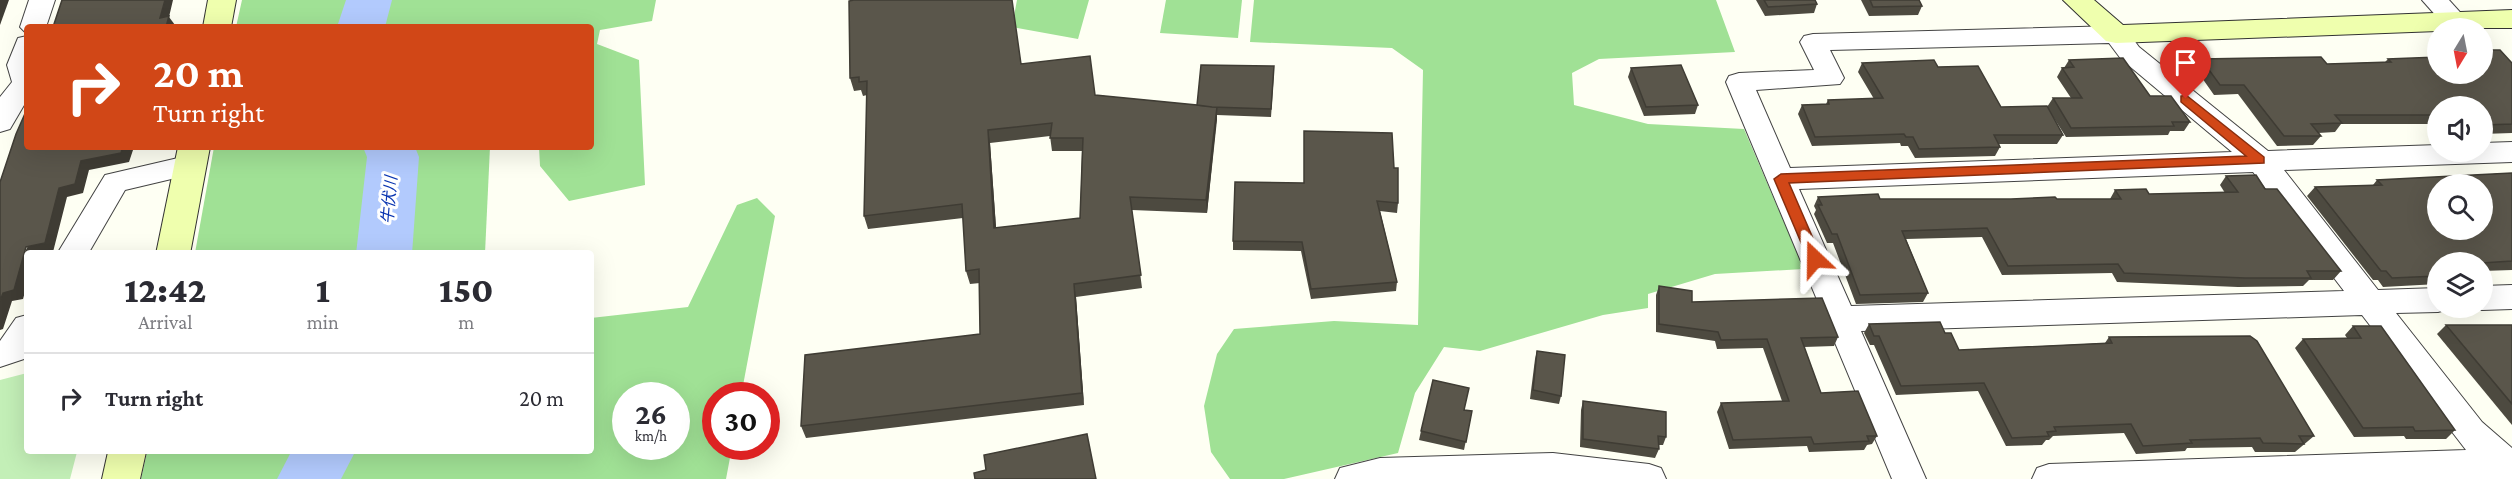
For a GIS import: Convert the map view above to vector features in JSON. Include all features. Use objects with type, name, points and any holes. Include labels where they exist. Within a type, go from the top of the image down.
[{"type":"street","points":[[34,24],[42,0]]},
{"type":"street","points":[[218,24],[222,0]]},
{"type":"street","points":[[2077,0],[2116,34],[2130,53],[2260,160],[2470,432],[2509,466]]},
{"type":"street","points":[[2435,0],[2452,18]]},
{"type":"street","points":[[2493,20],[2512,19]]},
{"type":"street","points":[[1909,479],[1739,82],[1831,78],[1813,42],[2116,34],[2427,22]]},
{"type":"street","points":[[24,53],[20,66],[24,77]]},
{"type":"street","points":[[0,122],[3,112],[24,86]]},
{"type":"street","points":[[1781,179],[2512,152]]},
{"type":"street","points":[[74,250],[115,182],[193,156],[174,250]]},
{"type":"street","points":[[2493,298],[2512,297]]},
{"type":"street","points":[[1841,319],[2427,300]]},
{"type":"street","points":[[0,354],[13,350],[24,332]]},
{"type":"street","points":[[121,479],[127,454]]},
{"type":"street","points":[[2049,479],[2370,473],[2509,466]]},
{"type":"street","points":[[1352,479],[1380,473],[1553,468],[1649,479]]},
{"type":"green space","points":[[242,0],[656,0],[652,21],[600,30],[597,44],[639,60],[645,185],[569,201],[540,166],[539,150],[594,150],[594,24],[237,24]]},
{"type":"green space","points":[[1017,0],[1089,0],[1078,39],[1012,27]]},
{"type":"green space","points":[[1166,0],[1242,0],[1238,38],[1160,33]]},
{"type":"green space","points":[[1254,0],[1716,0],[1735,52],[1599,59],[1572,73],[1574,105],[1648,124],[1744,129],[1804,269],[1715,274],[1648,294],[1648,308],[1603,315],[1480,351],[1444,347],[1415,393],[1398,453],[1284,479],[1230,479],[1211,452],[1204,406],[1217,354],[1234,329],[1334,321],[1418,325],[1423,70],[1392,48],[1250,42]]},
{"type":"green space","points":[[213,150],[490,150],[485,250],[196,250]]},
{"type":"green space","points":[[757,198],[775,216],[744,382],[702,382],[702,460],[730,460],[726,479],[141,479],[147,454],[594,454],[594,318],[688,307],[737,205]]},
{"type":"green space","points":[[24,374],[24,454],[76,454],[70,479],[0,479],[0,380]]},
{"type":"building","points":[[62,0],[165,0],[160,18],[169,16],[167,24],[54,24]]},
{"type":"building","points":[[1012,0],[1021,64],[1090,56],[1095,95],[1217,107],[1206,200],[1130,197],[1141,275],[1074,284],[1082,393],[801,426],[805,355],[980,334],[979,269],[966,271],[962,204],[864,216],[867,81],[859,82],[859,77],[850,78],[849,1]],"holes":[[[1052,123],[1050,138],[1083,138],[1080,218],[994,228],[988,130]]]},
{"type":"building","points":[[1764,0],[1815,0],[1817,4],[1768,7]]},
{"type":"building","points":[[1870,0],[1919,0],[1922,6],[1873,7]]},
{"type":"building","points":[[2493,50],[2500,50],[2512,63],[2512,124],[2493,125],[2493,96],[2427,96],[2427,115],[2335,115],[2342,123],[2311,124],[2321,136],[2284,136],[2244,85],[2220,85],[2201,59],[2321,57],[2327,64],[2391,62],[2388,59],[2427,57],[2427,84],[2493,84]]},
{"type":"building","points":[[2123,58],[2150,96],[2171,96],[2190,122],[2172,122],[2174,126],[2071,128],[2053,98],[2082,98],[2062,68],[2074,67],[2069,60]]},
{"type":"building","points":[[1934,60],[1938,67],[1978,66],[2001,107],[2047,106],[2063,135],[1994,135],[2000,147],[1919,149],[1913,137],[1906,137],[1904,134],[1815,137],[1802,105],[1829,104],[1828,100],[1883,98],[1862,63]]},
{"type":"building","points":[[1201,65],[1274,66],[1271,109],[1197,105]]},
{"type":"building","points":[[1681,65],[1698,105],[1646,107],[1631,68]]},
{"type":"building","points":[[24,116],[24,150],[122,150],[121,153],[81,161],[75,184],[59,188],[45,243],[26,247],[14,290],[3,293],[0,301],[0,182]]},
{"type":"building","points":[[1304,131],[1392,133],[1394,168],[1398,168],[1398,203],[1377,201],[1397,282],[1311,289],[1302,242],[1233,241],[1235,182],[1304,183]]},
{"type":"building","points":[[2512,173],[2512,261],[2493,262],[2493,252],[2427,252],[2427,276],[2392,278],[2386,271],[2381,271],[2315,187],[2382,185],[2377,180],[2427,177],[2427,240],[2493,240],[2493,174]]},
{"type":"building","points":[[2256,175],[2265,189],[2277,189],[2341,271],[2307,271],[2311,278],[2245,278],[2124,273],[2118,264],[2008,266],[1987,228],[1902,231],[1928,293],[1860,295],[1837,234],[1832,234],[1818,205],[1822,205],[1818,197],[1878,194],[1880,199],[2055,197],[2057,199],[2121,199],[2115,190],[2146,189],[2149,194],[2238,192],[2226,176]]},
{"type":"building","points":[[1659,286],[1692,291],[1692,302],[1822,298],[1838,337],[1801,338],[1821,393],[1858,391],[1877,436],[1867,436],[1869,441],[1814,444],[1811,437],[1733,440],[1721,403],[1789,401],[1767,339],[1721,340],[1718,332],[1659,324]]},
{"type":"building","points":[[1940,322],[1945,333],[1951,333],[1959,350],[2112,343],[2109,337],[2250,336],[2257,341],[2314,436],[2299,436],[2304,444],[2263,443],[2260,438],[2190,440],[2192,443],[2143,446],[2131,424],[2054,427],[2056,431],[2047,432],[2049,436],[2012,438],[1984,383],[1901,386],[1879,336],[1874,336],[1869,324]]},
{"type":"building","points":[[2446,325],[2512,325],[2512,404]]},
{"type":"building","points":[[2353,326],[2381,326],[2455,430],[2415,431],[2413,427],[2363,428],[2303,339],[2361,338]]},
{"type":"building","points":[[1537,351],[1565,355],[1561,396],[1533,390]]},
{"type":"building","points":[[1433,380],[1469,388],[1464,410],[1472,411],[1466,442],[1421,431]]},
{"type":"building","points":[[1583,401],[1666,412],[1666,437],[1658,436],[1659,449],[1583,439]]},
{"type":"building","points":[[1087,434],[1096,479],[975,479],[974,473],[986,470],[984,455]]},
{"type":"waterway","name":"牛伏川","points":[[362,24],[369,0]]},
{"type":"waterway","name":"牛伏川","points":[[384,250],[393,157],[390,150]]},
{"type":"waterway","name":"牛伏川","points":[[309,479],[322,454]]},
{"type":"route","points":[[1815,259],[1781,179],[2260,160],[2186,99]]}]
